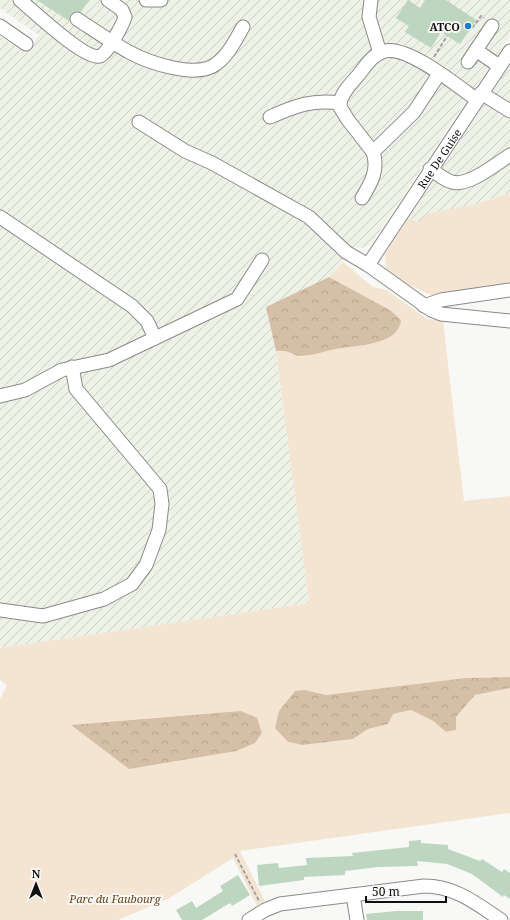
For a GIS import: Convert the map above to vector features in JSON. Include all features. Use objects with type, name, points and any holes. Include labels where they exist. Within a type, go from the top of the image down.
[{"type":"street","points":[[20,0],[64,39],[92,55],[101,56],[112,42],[124,17],[122,10],[108,0]]},
{"type":"street","points":[[146,0],[161,0]]},
{"type":"street","points":[[371,0],[369,17],[380,52]]},
{"type":"street","points":[[77,18],[112,42],[138,56],[188,71],[201,71],[220,61],[243,27]]},
{"type":"street","points":[[468,62],[476,50],[488,22]]},
{"type":"street","points":[[0,26],[26,44]]},
{"type":"street","points":[[362,198],[375,172],[376,164],[373,152],[348,120],[340,108],[340,103],[346,90],[371,59],[380,52],[388,50],[403,52],[479,97],[510,111]]},
{"type":"street","points":[[476,50],[499,66]]},
{"type":"street","name":"Rue De Guise","points":[[368,265],[430,169],[510,51]]},
{"type":"street","points":[[373,152],[410,116],[439,74]]},
{"type":"street","points":[[270,117],[296,106],[313,101],[340,103]]},
{"type":"street","points":[[139,122],[185,151],[212,163],[310,217],[346,252],[368,265],[424,306],[441,314],[508,320]]},
{"type":"street","points":[[430,169],[450,182],[460,183],[470,181],[510,155]]},
{"type":"street","points":[[0,217],[132,306],[147,321],[155,338]]},
{"type":"street","points":[[0,396],[25,390],[54,372],[109,360],[237,299],[262,260]]},
{"type":"street","points":[[424,306],[441,300],[510,290]]},
{"type":"street","points":[[0,610],[43,616],[104,599],[132,584],[146,565],[159,530],[162,504],[160,489],[76,389],[72,368]]},
{"type":"street","points":[[249,920],[265,910],[280,904],[435,886],[456,891],[501,920]]},
{"type":"street","points":[[354,895],[357,920]]},
{"type":"path","points":[[473,29],[481,16],[488,22]]},
{"type":"path","points":[[439,49],[447,36]]},
{"type":"path","points":[[235,854],[261,904]]},
{"type":"shaded area","points":[[0,0],[510,0],[510,35],[373,241],[368,246],[361,248],[353,247],[343,262],[329,277],[267,307],[276,351],[309,603],[0,648],[0,36],[25,53],[39,35],[0,8]]},
{"type":"shaded area","points":[[510,65],[510,193],[419,222],[408,219]]},
{"type":"green space","points":[[510,193],[510,285],[431,295],[403,282],[386,268],[385,254],[408,219],[419,222],[426,214],[476,204]]},
{"type":"green space","name":"Parc du Faubourg","points":[[343,262],[373,287],[387,290],[427,319],[443,321],[464,501],[510,496],[510,677],[465,678],[326,695],[305,690],[288,742],[304,745],[353,739],[368,729],[388,724],[393,714],[411,710],[433,721],[446,732],[456,730],[456,717],[475,695],[510,688],[510,813],[240,851],[265,901],[257,906],[233,858],[168,899],[118,920],[0,920],[0,699],[7,685],[0,680],[0,648],[309,603],[276,351],[285,350],[301,357],[337,348],[368,344],[390,310],[329,277]]},
{"type":"green space","points":[[329,277],[390,310],[401,320],[398,329],[393,335],[385,340],[375,343],[336,349],[311,355],[300,356],[285,351],[276,351],[266,307]]},
{"type":"green space","points":[[510,677],[510,688],[475,695],[456,717],[456,730],[446,732],[433,721],[411,710],[393,714],[388,724],[368,729],[353,739],[303,745],[288,742],[275,728],[279,711],[295,691],[305,690],[326,695],[465,678]]},
{"type":"green space","points":[[241,711],[257,718],[262,733],[255,743],[236,751],[129,769],[71,725]]},
{"type":"building","points":[[37,0],[89,0],[81,12],[77,11],[71,14],[69,21]]},
{"type":"building","points":[[408,0],[420,8],[425,0],[446,0],[476,20],[460,44],[441,32],[431,48],[405,32],[409,26],[396,18]]},
{"type":"building","points":[[421,840],[421,843],[448,845],[448,849],[480,861],[482,859],[502,872],[504,869],[510,873],[510,899],[504,895],[503,897],[472,874],[447,864],[417,861],[418,866],[378,867],[345,871],[345,875],[304,877],[304,880],[259,886],[257,865],[278,863],[279,868],[307,865],[306,858],[353,856],[352,853],[409,847],[409,841]]},
{"type":"building","points":[[238,875],[250,895],[232,906],[230,903],[202,920],[182,920],[176,910],[192,901],[196,908],[223,891],[220,886]]},
{"type":"building","points":[[396,911],[423,911],[423,920],[367,920],[366,914]]},
{"type":"place","name":"ATCO","points":[[468,26]]}]
